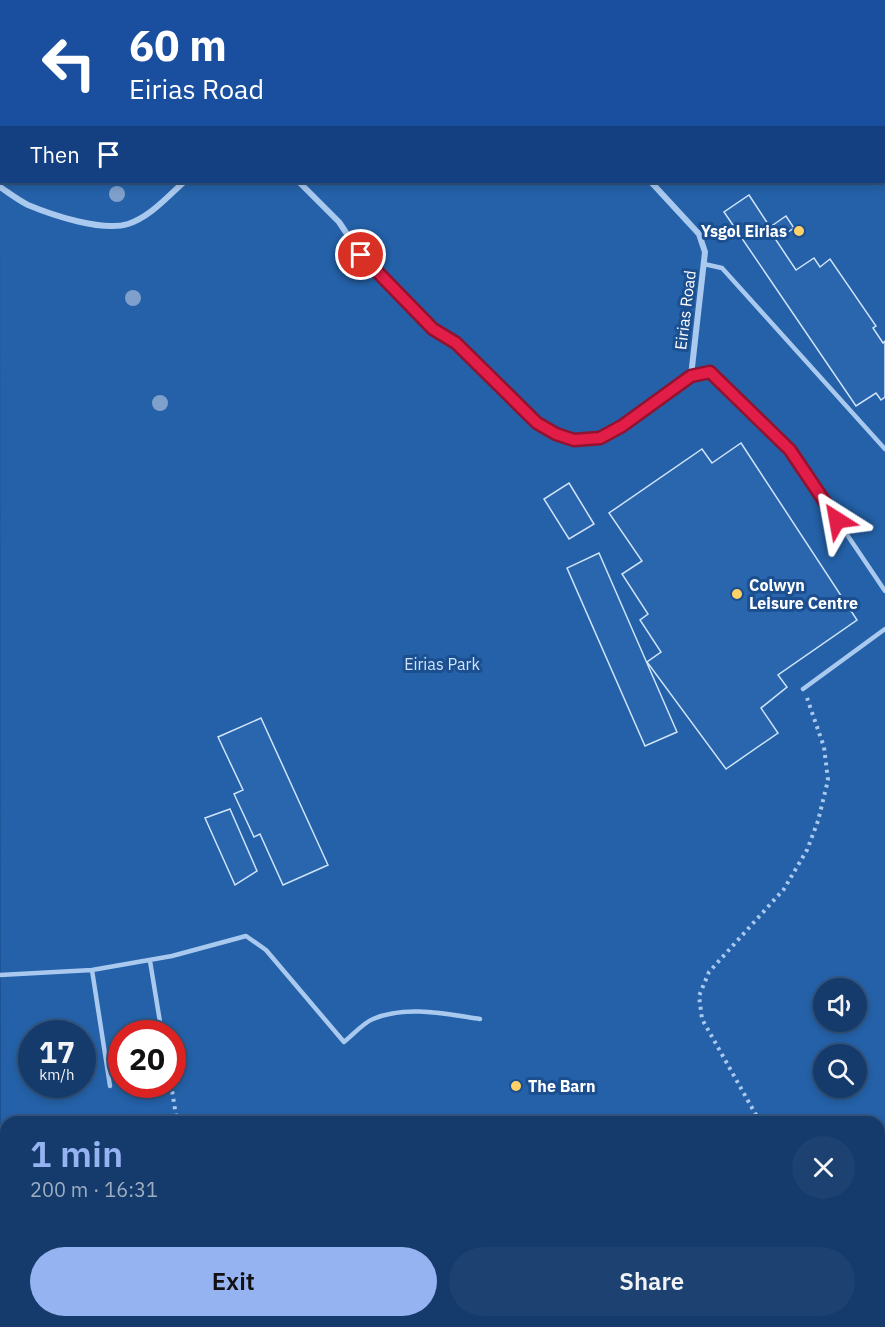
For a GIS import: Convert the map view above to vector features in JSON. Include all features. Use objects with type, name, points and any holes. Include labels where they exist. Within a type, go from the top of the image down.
[{"type":"street","points":[[0,187],[26,204],[60,217],[107,226],[128,224],[153,210],[183,183]]},
{"type":"street","points":[[301,183],[339,222],[361,255],[433,329],[456,343],[537,423],[556,434],[574,440],[600,438],[622,426],[691,376]]},
{"type":"street","name":"Eirias Road","points":[[652,183],[699,234],[705,252],[691,376]]},
{"type":"lane","points":[[704,264],[722,268],[885,449]]},
{"type":"lane","points":[[691,376],[710,372],[790,450],[885,591]]},
{"type":"lane","points":[[803,689],[885,629]]},
{"type":"lane","points":[[0,975],[92,970],[150,960],[246,936],[266,950],[344,1042],[372,1019],[395,1013],[433,1011],[480,1019]]},
{"type":"lane","points":[[150,960],[160,1020]]},
{"type":"lane","points":[[92,970],[108,1073]]},
{"type":"path","points":[[757,1116],[702,1019],[699,996],[709,972],[783,889],[807,850],[818,821],[828,780],[824,747],[803,689]]},
{"type":"path","points":[[173,1098],[176,1116]]},
{"type":"green space","name":"Eirias Park","points":[[2,183],[885,183],[885,1116],[1,1116]]},
{"type":"building","points":[[749,195],[770,227],[786,216],[794,228],[776,240],[796,270],[814,258],[820,267],[830,259],[876,326],[873,328],[883,343],[885,341],[885,397],[881,400],[876,393],[856,406],[724,212]]},
{"type":"building","name":"Colwyn Leisure Centre","points":[[741,443],[857,620],[778,675],[787,687],[761,708],[778,733],[726,769],[647,662],[661,652],[640,620],[648,614],[622,574],[642,561],[609,513],[702,449],[712,463]]},
{"type":"building","points":[[569,483],[594,524],[569,539],[544,499]]},
{"type":"building","points":[[599,553],[677,732],[645,746],[567,568]]},
{"type":"building","points":[[261,718],[328,865],[283,885],[260,834],[254,837],[234,794],[243,790],[218,737]]},
{"type":"building","points":[[230,809],[257,871],[235,885],[205,818]]},
{"type":"place","name":"Ysgol Eirias","points":[[799,231]]},
{"type":"place","name":"Colwyn Leisure Centre","points":[[737,594]]},
{"type":"place","name":"The Barn","points":[[516,1086]]},
{"type":"route","points":[[361,255],[433,329],[456,343],[537,423],[556,434],[574,440],[600,438],[622,426],[691,376],[710,372],[790,450],[837,520]]}]
